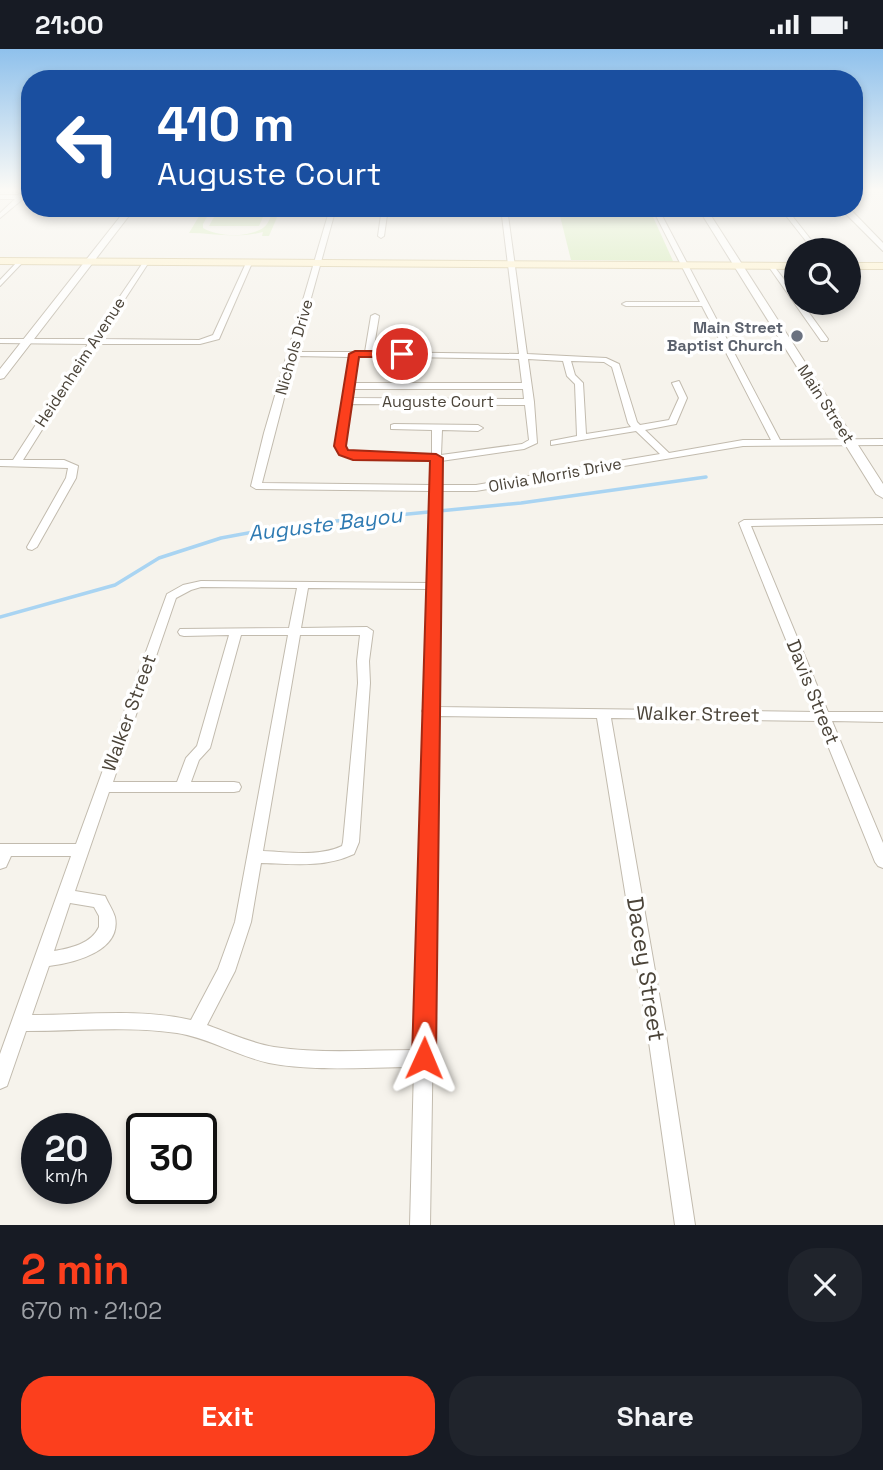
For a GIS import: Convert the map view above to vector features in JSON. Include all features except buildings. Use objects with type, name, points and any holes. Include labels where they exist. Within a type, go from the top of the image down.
[{"type":"main road","points":[[0,261],[784,266]]},
{"type":"main road","points":[[861,266],[883,266]]},
{"type":"street","points":[[0,376],[102,244]]},
{"type":"street","name":"Nichols Drive","points":[[256,487],[323,244]]},
{"type":"street","points":[[355,354],[340,446],[343,452],[353,456],[436,458],[477,454],[532,443],[535,439],[508,244]]},
{"type":"street","points":[[674,244],[728,352],[749,384],[776,441]]},
{"type":"street","name":"Main Street","points":[[725,244],[883,494]]},
{"type":"street","points":[[0,284],[20,262]]},
{"type":"street","name":"Heidenheim Avenue","points":[[16,463],[146,262]]},
{"type":"street","points":[[0,341],[200,342],[216,337],[249,263]]},
{"type":"street","points":[[771,266],[784,284]]},
{"type":"street","points":[[626,304],[705,304]]},
{"type":"street","points":[[807,315],[824,339]]},
{"type":"street","points":[[369,354],[375,316]]},
{"type":"street","points":[[292,354],[473,354],[607,360],[616,366],[631,420],[667,456]]},
{"type":"street","points":[[400,386],[402,354]]},
{"type":"street","points":[[473,354],[473,366]]},
{"type":"street","points":[[566,358],[571,376],[579,383],[583,438]]},
{"type":"street","points":[[554,443],[676,420],[683,398],[676,383]]},
{"type":"street","points":[[349,386],[528,386]]},
{"type":"street","name":"Auguste Court","points":[[347,401],[530,402]]},
{"type":"street","points":[[394,427],[478,428]]},
{"type":"street","points":[[420,1225],[437,428]]},
{"type":"street","name":"Olivia Morris Drive","points":[[256,487],[486,487],[743,443],[883,442]]},
{"type":"street","points":[[0,463],[69,464],[73,470],[32,547]]},
{"type":"street","name":"Davis Street","points":[[883,521],[744,523],[883,862]]},
{"type":"street","name":"Walker Street","points":[[0,1080],[172,596],[187,587],[201,585],[433,586]]},
{"type":"street","points":[[196,1028],[237,944],[303,586]]},
{"type":"street","points":[[184,632],[367,631],[363,661],[365,683],[349,850],[327,857],[254,857]]},
{"type":"street","points":[[182,787],[193,758],[203,748],[236,632]]},
{"type":"street","name":"Walker Street","points":[[429,711],[883,717]]},
{"type":"street","name":"Dacey Street","points":[[603,713],[656,1028],[685,1225]]},
{"type":"street","points":[[103,787],[234,787]]},
{"type":"street","points":[[2,854],[80,850]]},
{"type":"street","points":[[42,960],[57,959],[89,949],[101,939],[107,928],[106,910],[99,901],[64,896]]},
{"type":"street","points":[[20,1023],[165,1024],[196,1028],[248,1049],[273,1055],[300,1058],[424,1058]]},
{"type":"green space","points":[[567,244],[665,244],[673,261],[571,260]]},
{"type":"waterway","name":"Auguste Bayou","points":[[0,617],[115,585],[159,558],[221,538],[285,526],[521,503],[706,477]]},
{"type":"place","name":"Main Street Baptist Church","points":[[797,336]]},
{"type":"route","points":[[402,354],[355,354],[340,450],[353,456],[436,458],[424,1058]]}]
